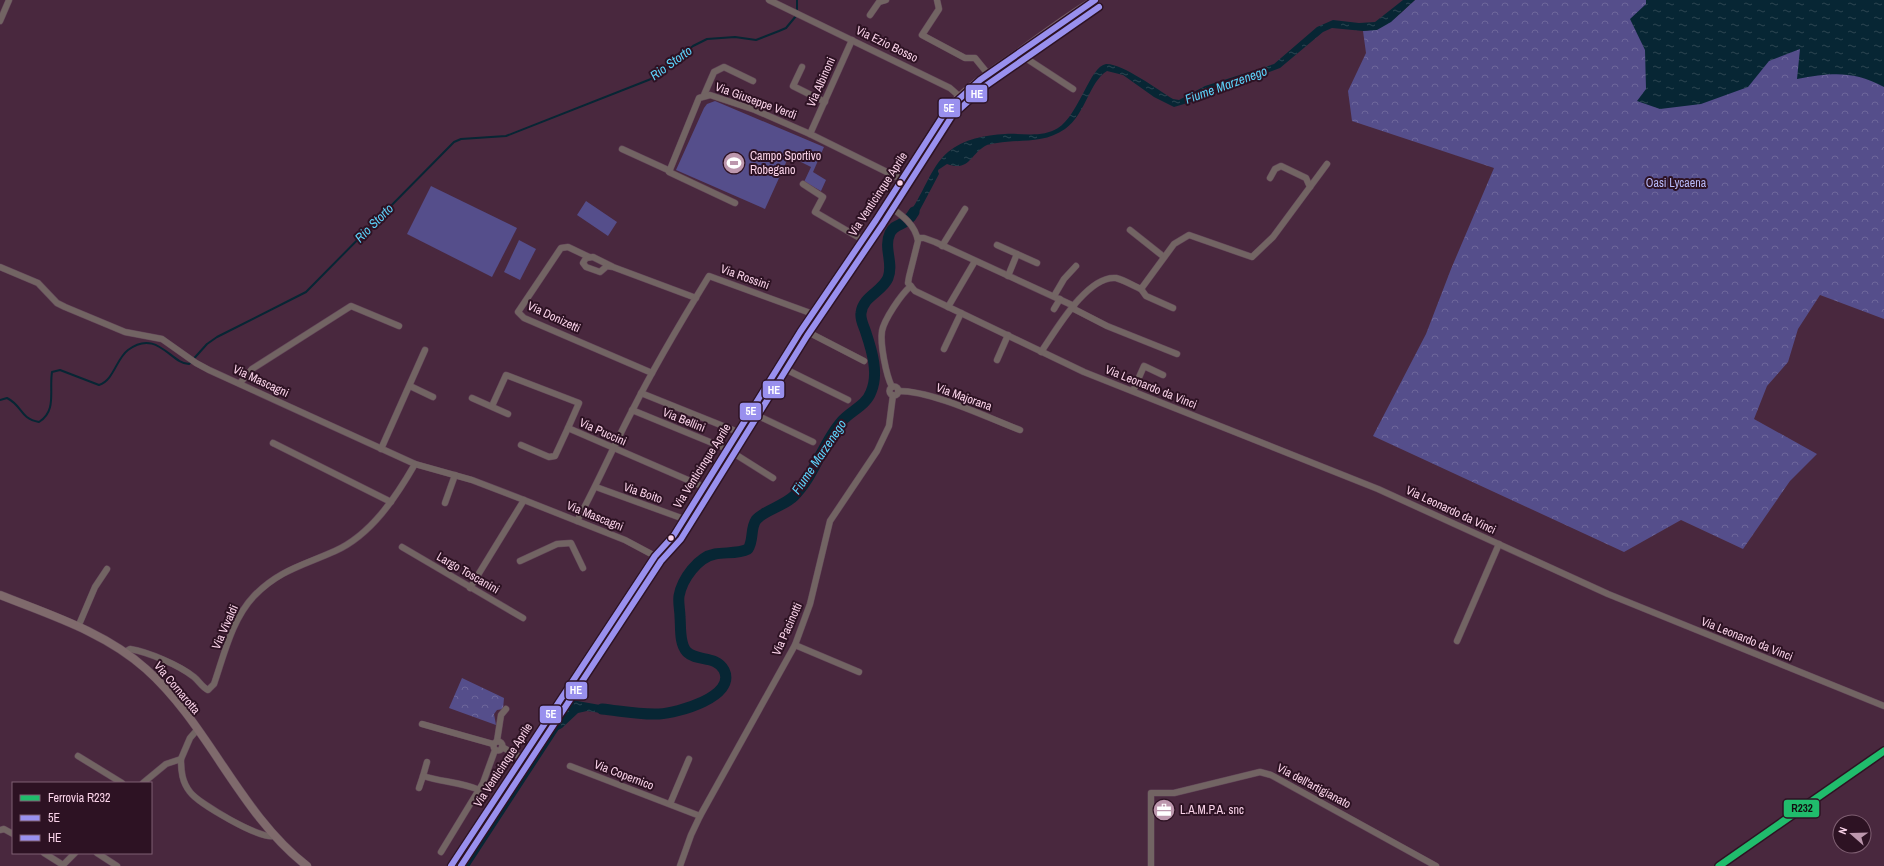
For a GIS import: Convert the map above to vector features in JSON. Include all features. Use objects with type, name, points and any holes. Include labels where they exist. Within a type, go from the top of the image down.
[{"type":"main road","name":"Via Venticinque Aprile","points":[[451,866],[655,556],[674,535],[802,328],[863,240],[941,119],[959,96],[1068,17],[1095,0]]},
{"type":"main road","name":"Via Cornarotta","points":[[0,595],[108,641],[125,652],[147,670],[167,691],[197,730],[281,845],[306,866]]},
{"type":"street","points":[[0,21],[10,0]]},
{"type":"street","name":"Via Ezio Bosso","points":[[769,0],[950,88],[959,96]]},
{"type":"street","points":[[870,15],[879,2],[886,0]]},
{"type":"street","points":[[937,0],[939,9],[922,35],[965,58],[975,58],[988,74]]},
{"type":"street","name":"Via Albinoni","points":[[810,134],[852,40]]},
{"type":"street","points":[[1018,53],[1073,89]]},
{"type":"street","points":[[704,95],[714,72],[724,67],[753,81]]},
{"type":"street","points":[[802,67],[793,86],[825,102]]},
{"type":"street","name":"Via Giuseppe Verdi","points":[[668,170],[699,98],[704,95],[710,95],[755,110],[810,134],[901,179]]},
{"type":"street","points":[[622,149],[668,170],[669,172],[735,204]]},
{"type":"street","points":[[1141,289],[1174,244],[1189,235],[1252,256],[1273,237],[1327,164]]},
{"type":"street","points":[[1270,178],[1275,169],[1281,166],[1306,178],[1310,187]]},
{"type":"street","points":[[803,184],[823,196],[815,212],[863,240]]},
{"type":"street","points":[[886,204],[914,226],[918,238],[908,283],[911,286]]},
{"type":"street","points":[[942,246],[965,209]]},
{"type":"street","points":[[1130,230],[1164,257]]},
{"type":"street","points":[[918,238],[929,240],[1054,296],[1107,326],[1177,354]]},
{"type":"street","points":[[997,245],[1038,263]]},
{"type":"street","name":"Via Donizetti","points":[[589,256],[568,247],[561,248],[519,309],[519,315],[652,373]]},
{"type":"street","points":[[1008,276],[1017,254]]},
{"type":"street","points":[[577,521],[596,487],[613,448],[641,393],[696,298],[613,267],[607,266],[600,272],[586,267],[583,263],[589,256],[607,262],[613,267]]},
{"type":"street","points":[[948,307],[975,261]]},
{"type":"street","points":[[1054,296],[1064,279],[1076,266]]},
{"type":"street","name":"Via Mascagni","points":[[0,268],[38,283],[57,302],[65,307],[131,334],[162,339],[194,361],[240,384],[415,464],[455,475],[524,500],[637,545],[655,556]]},
{"type":"street","name":"Via Rossini","points":[[696,298],[709,276],[813,314]]},
{"type":"street","points":[[1041,352],[1073,307],[1098,281],[1115,278],[1141,289],[1146,296],[1173,308]]},
{"type":"street","name":"Via Leonardo da Vinci","points":[[911,286],[915,291],[1084,372],[1378,489],[1608,594],[1884,706]]},
{"type":"street","name":"Via Pacinotti","points":[[680,866],[691,835],[700,816],[795,644],[810,604],[830,521],[876,451],[888,426],[896,393],[889,390],[892,387],[888,376],[881,338],[882,330],[903,293],[911,286]]},
{"type":"street","points":[[1054,309],[1060,299]]},
{"type":"street","points":[[240,384],[252,369],[351,306],[399,326]]},
{"type":"street","points":[[944,349],[961,313]]},
{"type":"street","points":[[802,328],[864,361]]},
{"type":"street","points":[[997,360],[1008,335]]},
{"type":"street","points":[[381,449],[425,350]]},
{"type":"street","points":[[779,366],[848,400]]},
{"type":"street","points":[[1133,391],[1144,366],[1163,375]]},
{"type":"street","name":"Via Puccini","points":[[492,406],[506,376],[579,403],[568,428],[704,487]]},
{"type":"street","points":[[410,386],[433,397]]},
{"type":"street","name":"Via Majorana","points":[[896,393],[913,392],[942,400],[1020,430]]},
{"type":"street","points":[[641,393],[738,432]]},
{"type":"street","points":[[472,398],[508,414]]},
{"type":"street","name":"Via Bellini","points":[[632,410],[727,449],[773,478]]},
{"type":"street","points":[[750,412],[813,442]]},
{"type":"street","points":[[521,445],[549,457],[555,456],[568,428]]},
{"type":"street","points":[[273,443],[391,502]]},
{"type":"street","name":"Via Vivaldi","points":[[125,652],[130,649],[145,653],[186,671],[208,690],[214,684],[240,613],[253,597],[282,572],[337,550],[354,539],[391,502],[415,464]]},
{"type":"street","points":[[445,503],[455,475]]},
{"type":"street","name":"Via Boito","points":[[596,487],[684,519]]},
{"type":"street","points":[[470,588],[524,500]]},
{"type":"street","points":[[520,561],[557,544],[571,543],[583,568]]},
{"type":"street","points":[[1457,641],[1499,544]]},
{"type":"street","name":"Largo Toscanini","points":[[402,547],[523,618]]},
{"type":"street","points":[[78,627],[94,587],[107,569]]},
{"type":"street","points":[[795,644],[859,672]]},
{"type":"street","points":[[441,852],[479,790],[495,745],[501,716],[506,709]]},
{"type":"street","points":[[422,724],[495,745],[498,750],[502,747],[522,758]]},
{"type":"street","points":[[197,730],[190,738],[181,760],[181,772],[191,793],[206,806],[262,835],[274,836]]},
{"type":"street","points":[[78,756],[120,782]]},
{"type":"street","points":[[670,804],[689,759]]},
{"type":"street","points":[[144,782],[166,764],[181,760]]},
{"type":"street","points":[[419,788],[427,762]]},
{"type":"street","name":"Via Copernico","points":[[570,766],[700,816]]},
{"type":"street","name":"Via dell'artigianato","points":[[1151,866],[1151,793],[1174,792],[1265,772],[1433,866]]},
{"type":"street","points":[[423,776],[441,782],[448,781],[479,790]]},
{"type":"street","points":[[0,830],[4,829],[12,833]]},
{"type":"street","points":[[46,854],[63,865],[73,854]]},
{"type":"street","points":[[99,854],[117,866]]},
{"type":"green space","name":"Oasi Lycaena","points":[[1415,0],[1884,0],[1884,319],[1820,295],[1798,329],[1788,362],[1767,386],[1754,419],[1817,454],[1790,481],[1743,549],[1681,520],[1624,552],[1373,436],[1426,334],[1451,269],[1494,168],[1352,121],[1348,91],[1366,53],[1363,31],[1371,30],[1386,24]]},
{"type":"green space","points":[[715,101],[824,147],[813,172],[826,180],[821,191],[804,182],[811,167],[789,156],[765,209],[676,170],[704,108],[707,104]]},
{"type":"green space","points":[[431,186],[517,228],[492,277],[407,234]]},
{"type":"green space","points":[[586,201],[617,222],[608,236],[577,215]]},
{"type":"green space","points":[[519,240],[536,249],[520,280],[504,272]]},
{"type":"green space","points":[[462,678],[504,698],[503,709],[497,710],[494,714],[496,725],[449,708]]},
{"type":"water","points":[[1403,0],[1415,0],[1391,22],[1377,30],[1363,31],[1332,28],[1323,32],[1280,68],[1194,101],[1174,107],[1154,97],[1123,75],[1107,71],[1101,76],[1091,90],[1078,115],[1065,129],[1057,134],[1040,139],[988,145],[980,150],[965,164],[954,166],[947,164],[938,170],[939,174],[914,221],[907,216],[918,200],[936,166],[948,152],[968,141],[990,135],[1039,134],[1058,128],[1072,113],[1095,73],[1100,67],[1106,64],[1113,65],[1130,72],[1173,99],[1179,100],[1205,86],[1274,64],[1317,27],[1333,20],[1359,23],[1375,22]]},
{"type":"water","points":[[1646,0],[1884,0],[1884,87],[1862,78],[1841,74],[1820,75],[1797,79],[1800,49],[1769,61],[1748,87],[1701,104],[1660,109],[1637,101],[1646,89],[1645,50],[1630,19],[1646,4]]},
{"type":"water","points":[[572,700],[617,708],[615,715],[587,711],[578,713],[562,728],[552,733],[548,740],[544,738],[562,706]]},
{"type":"waterway","name":"Rio Storto","points":[[0,400],[7,398],[12,401],[24,415],[39,422],[45,417],[50,406],[52,372],[60,370],[99,385],[108,379],[124,354],[138,344],[147,343],[155,345],[176,359],[189,364],[207,344],[217,337],[306,292],[454,142],[461,139],[506,136],[651,79],[693,46],[707,39],[735,37],[756,40],[779,31],[786,28],[796,16],[797,0]]},
{"type":"waterway","name":"Fiume Marzenego","points":[[602,709],[645,714],[667,713],[691,707],[703,702],[714,696],[722,688],[726,680],[724,670],[721,665],[711,660],[691,655],[684,649],[681,635],[679,601],[681,589],[687,576],[703,559],[715,554],[744,551],[748,549],[756,520],[763,514],[785,503],[794,496],[808,479],[834,431],[845,418],[862,405],[869,397],[873,385],[875,370],[862,321],[862,307],[865,302],[882,287],[888,278],[890,272],[888,244],[890,233],[895,227],[908,220],[914,212]]},
{"type":"waterway","name":"Fiume Marzenego","points":[[463,866],[553,728]]},
{"type":"rail line","name":"R232","points":[[1719,866],[1884,751]]},
{"type":"transit line","name":"5E","points":[[451,866],[655,556],[674,535],[800,332],[876,220],[946,111],[980,80],[1095,0]]},
{"type":"transit line","name":"HE","points":[[461,866],[661,561],[681,539],[807,336],[883,224],[952,116],[984,87],[1099,7]]},
{"type":"place","name":"Campo Sportivo Robegano","points":[[734,163]]},
{"type":"place","name":"L.A.M.P.A. snc","points":[[1164,810]]}]
